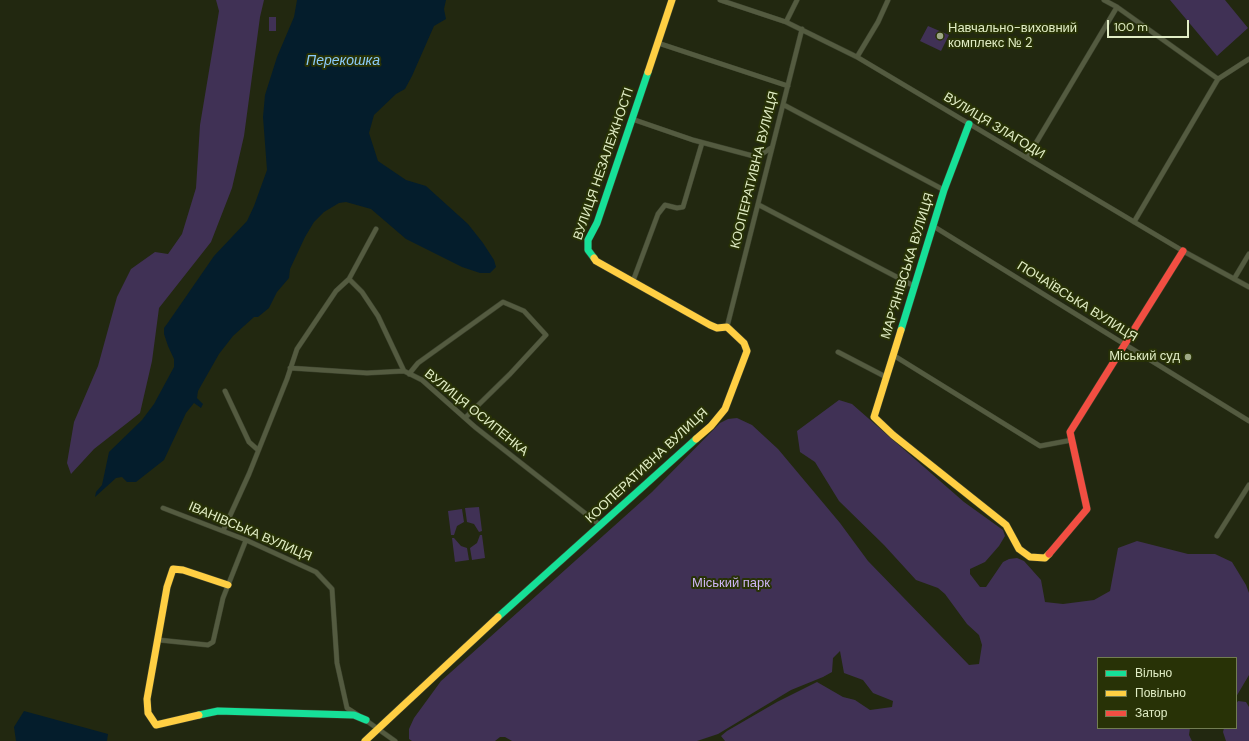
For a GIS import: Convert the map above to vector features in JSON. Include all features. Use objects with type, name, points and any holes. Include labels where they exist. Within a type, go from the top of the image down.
[{"type":"street","name":"ВУЛИЦЯ НЕЗАЛЕЖНОСТІ","points":[[672,0],[596,223],[588,240],[588,250],[596,261],[710,325],[717,328],[727,327]]},
{"type":"street","name":"ВУЛИЦЯ ЗЛАГОДИ","points":[[720,0],[786,22],[857,57],[1183,251],[1249,287]]},
{"type":"street","points":[[786,22],[798,0]]},
{"type":"street","points":[[857,57],[878,22],[888,0]]},
{"type":"street","points":[[1104,0],[1117,7],[1218,79]]},
{"type":"street","points":[[1027,158],[1117,7]]},
{"type":"street","name":"КООПЕРАТИВНА ВУЛИЦЯ","points":[[365,741],[600,525],[711,426],[724,409],[747,351],[744,343],[727,327],[802,29]]},
{"type":"street","points":[[658,43],[788,86]]},
{"type":"street","points":[[1134,222],[1218,79],[1249,59]]},
{"type":"street","points":[[784,105],[944,190]]},
{"type":"street","points":[[632,119],[702,143],[758,157],[771,148]]},
{"type":"street","name":"МАР’ЯНІВСЬКА ВУЛИЦЯ","points":[[969,124],[944,190],[874,416],[893,435],[990,514],[1006,525],[1019,549],[1030,557],[1045,558],[1087,509],[1072,440]]},
{"type":"street","points":[[633,281],[658,214],[665,205],[677,208],[683,207],[702,143]]},
{"type":"street","points":[[758,205],[914,286]]},
{"type":"street","name":"ПОЧАЇВСЬКА ВУЛИЦЯ","points":[[933,226],[1249,421]]},
{"type":"street","points":[[223,531],[258,450],[297,349],[336,291],[348,280],[376,229]]},
{"type":"street","points":[[893,355],[1040,446],[1072,440],[1070,432],[1183,251]]},
{"type":"street","points":[[1234,279],[1249,254]]},
{"type":"street","name":"ВУЛИЦЯ ОСИПЕНКА","points":[[348,280],[362,292],[378,316],[397,359],[406,372],[422,380],[466,417],[475,427],[600,525]]},
{"type":"street","points":[[290,368],[367,373],[406,372],[503,302],[524,311],[546,335],[510,374],[466,417]]},
{"type":"street","points":[[838,352],[886,377]]},
{"type":"street","points":[[225,391],[249,442],[258,450]]},
{"type":"street","points":[[1217,536],[1249,485]]},
{"type":"street","name":"ІВАНІВСЬКА ВУЛИЦЯ","points":[[163,508],[246,540],[316,572],[332,589],[335,610],[337,663],[347,708],[395,741]]},
{"type":"street","points":[[159,640],[208,645],[213,642],[223,598],[246,540]]},
{"type":"street","points":[[228,585],[183,570],[172,569],[167,587],[159,640],[147,699],[148,713],[156,725],[203,713],[218,712],[354,715],[366,720]]},
{"type":"green space","points":[[216,0],[264,0],[260,17],[244,136],[232,188],[211,242],[159,308],[152,361],[140,413],[94,449],[71,474],[67,463],[74,422],[98,366],[117,297],[131,269],[155,252],[168,254],[182,234],[196,188],[200,125],[219,11]]},
{"type":"green space","points":[[1170,0],[1225,0],[1248,28],[1217,56]]},
{"type":"green space","points":[[269,17],[276,17],[276,31],[269,31]]},
{"type":"green space","points":[[928,26],[949,35],[941,51],[920,41]]},
{"type":"green space","name":"Міський парк","points":[[839,400],[852,404],[964,502],[1003,530],[1005,536],[999,546],[985,562],[970,569],[970,574],[980,587],[986,587],[1003,562],[1009,559],[1017,558],[1024,561],[1041,580],[1045,602],[1063,604],[1094,600],[1110,591],[1118,548],[1137,541],[1188,554],[1215,554],[1232,562],[1246,585],[1249,593],[1249,675],[1237,695],[1237,657],[1097,657],[1097,729],[1190,729],[1189,735],[1192,741],[725,741],[721,736],[777,702],[817,682],[843,697],[855,700],[870,710],[892,707],[893,701],[873,693],[863,680],[844,673],[840,651],[833,658],[832,672],[791,690],[718,734],[697,741],[512,741],[505,737],[500,737],[495,741],[412,741],[409,739],[409,729],[414,718],[441,681],[652,492],[720,423],[728,419],[737,418],[752,425],[778,449],[840,523],[868,561],[969,665],[979,664],[982,645],[979,635],[967,624],[945,594],[938,588],[916,580],[884,545],[839,501],[815,462],[800,452],[797,431]]},
{"type":"green space","points":[[479,507],[482,531],[479,532],[474,524],[467,522],[465,508]]},
{"type":"green space","points":[[462,509],[464,522],[457,526],[454,535],[451,535],[448,511]]},
{"type":"green space","points":[[480,535],[482,535],[485,558],[472,560],[470,548],[477,543]]},
{"type":"green space","points":[[452,538],[454,538],[461,546],[467,548],[469,560],[455,562]]},
{"type":"green space","points":[[1238,701],[1246,702],[1249,707],[1249,741],[1226,741],[1223,732],[1224,729],[1237,729]]},
{"type":"water","name":"Перекошка","points":[[297,0],[446,0],[444,9],[446,19],[434,26],[405,89],[396,94],[374,115],[369,133],[378,161],[406,180],[426,186],[468,224],[483,243],[494,260],[496,267],[490,273],[480,273],[462,267],[406,239],[371,209],[346,202],[339,203],[324,212],[314,222],[290,269],[289,278],[277,292],[269,308],[258,317],[254,317],[233,336],[219,354],[198,391],[197,398],[203,404],[201,408],[194,403],[186,413],[164,460],[136,482],[127,482],[122,477],[116,478],[95,497],[96,492],[102,485],[109,452],[142,420],[154,404],[174,367],[174,359],[164,334],[164,328],[214,256],[247,221],[254,206],[267,170],[263,117],[265,95],[277,57],[294,17]]},
{"type":"water","points":[[24,711],[108,734],[107,741],[16,741],[14,727]]},
{"type":"traffic: fast","points":[[594,258],[588,250],[588,240],[597,223],[648,72]]},
{"type":"traffic: fast","points":[[901,330],[944,190],[969,124]]},
{"type":"traffic: fast","points":[[498,617],[696,439]]},
{"type":"traffic: fast","points":[[199,715],[218,711],[354,715],[366,720]]},
{"type":"traffic: slow","points":[[648,72],[672,0]]},
{"type":"traffic: slow","points":[[594,258],[596,261],[710,325],[717,328],[727,327],[744,343],[747,351],[725,409],[711,426],[696,439]]},
{"type":"traffic: slow","points":[[901,330],[874,417],[893,435],[1006,525],[1019,549],[1030,557],[1045,558],[1049,554]]},
{"type":"traffic: slow","points":[[199,715],[156,725],[148,713],[147,699],[167,587],[173,569],[183,570],[228,585]]},
{"type":"traffic: slow","points":[[365,741],[498,617]]},
{"type":"traffic: jam","points":[[1049,554],[1087,509],[1070,432],[1183,251]]},
{"type":"place","name":"Навчально-виховний комплекс № 2","points":[[940,36]]},
{"type":"place","name":"Міський суд","points":[[1188,357]]}]
